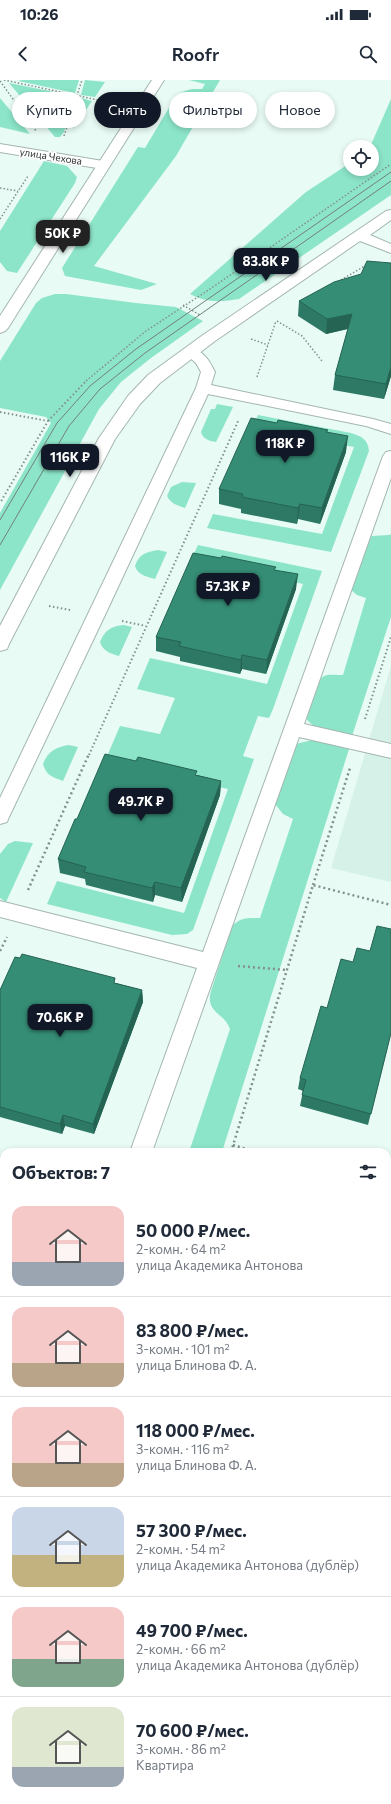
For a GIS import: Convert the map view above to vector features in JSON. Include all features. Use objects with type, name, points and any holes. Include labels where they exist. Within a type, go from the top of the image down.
[{"type":"street","points":[[0,328],[158,80]]},
{"type":"street","name":"улица Чехова","points":[[0,148],[103,165]]},
{"type":"street","points":[[0,644],[108,438],[134,400],[154,379],[190,352],[391,214]]},
{"type":"street","points":[[360,236],[390,249]]},
{"type":"lane","points":[[0,816],[97,615],[203,388],[208,372],[202,360],[190,352]]},
{"type":"lane","points":[[203,388],[368,422],[391,429]]},
{"type":"lane","points":[[142,1148],[210,963],[292,728],[391,456]]},
{"type":"lane","points":[[292,728],[391,751]]},
{"type":"lane","points":[[8,911],[210,963]]},
{"type":"path","points":[[4,80],[63,92]]},
{"type":"path","points":[[79,92],[82,80]]},
{"type":"path","points":[[63,139],[68,128]]},
{"type":"path","points":[[0,503],[48,421],[72,394],[104,364],[143,333],[183,305],[220,283],[391,164]]},
{"type":"path","points":[[0,188],[18,191]]},
{"type":"path","points":[[335,284],[390,249]]},
{"type":"path","points":[[8,911],[248,398],[276,321],[283,317]]},
{"type":"path","points":[[276,321],[302,336],[322,361]]},
{"type":"path","points":[[0,412],[48,421]]},
{"type":"path","points":[[232,1148],[313,886],[391,905]]},
{"type":"path","points":[[210,963],[288,970]]},
{"type":"path","points":[[233,1145],[243,1148]]},
{"type":"shaded area","points":[[391,666],[391,882],[331,868]]},
{"type":"green space","points":[[22,80],[79,80],[75,92],[18,81]]},
{"type":"green space","points":[[85,80],[105,82],[98,92],[94,92],[94,97],[86,96],[86,92],[82,92]]},
{"type":"green space","points":[[189,80],[220,80],[213,92],[182,92],[202,89],[205,84]]},
{"type":"green space","points":[[9,83],[54,92],[17,92]]},
{"type":"green space","points":[[0,98],[12,112],[12,128],[25,128],[30,134],[0,127]]},
{"type":"green space","points":[[86,99],[92,101],[86,110]]},
{"type":"green space","points":[[391,99],[391,195],[239,299],[214,301],[202,299],[190,294],[306,192],[343,168],[343,176],[379,176],[379,140],[373,140]]},
{"type":"green space","points":[[169,108],[169,128],[192,128],[176,156],[94,266],[157,284],[141,290],[65,276],[62,268],[138,147],[145,148],[157,128],[161,128],[161,121]]},
{"type":"green space","points":[[47,128],[65,128],[60,137],[55,137]]},
{"type":"green space","points":[[44,161],[67,166],[77,177],[75,183],[17,273],[7,271],[0,262],[0,231]]},
{"type":"green space","points":[[55,294],[176,307],[203,321],[151,358],[121,382],[99,409],[0,590],[0,513],[51,423],[46,417],[0,408],[0,361],[36,303],[42,298]]},
{"type":"green space","points":[[217,404],[233,407],[216,442],[207,439],[201,432],[211,409],[215,409]]},
{"type":"green space","points":[[258,415],[351,433],[366,441],[369,451],[331,552],[207,528],[213,514],[322,534],[354,447],[252,428]]},
{"type":"green space","points":[[182,482],[196,483],[185,508],[172,503],[167,496],[171,487]]},
{"type":"green space","points":[[391,534],[391,617],[352,736],[316,728],[307,720],[308,710],[315,690],[324,676],[343,675],[366,598],[357,595],[351,590],[366,540],[372,536]]},
{"type":"green space","points":[[198,545],[322,571],[273,709],[269,718],[258,716],[243,756],[254,759],[193,930],[187,934],[172,935],[47,904],[57,881],[184,913],[228,789],[105,761],[120,726],[160,734],[175,698],[137,689],[150,658],[267,684],[303,584],[191,560]]},
{"type":"green space","points":[[158,550],[167,552],[155,579],[140,573],[135,566],[141,556]]},
{"type":"green space","points":[[124,625],[132,627],[119,656],[107,651],[103,648],[100,642],[104,634],[109,629],[115,626]]},
{"type":"green space","points":[[312,740],[349,749],[223,1148],[190,1148],[230,1029],[224,1019],[216,1012],[211,1004],[211,991],[232,926],[235,923],[248,918],[260,918],[293,819],[283,814],[275,804],[296,744]]},
{"type":"green space","points":[[69,745],[78,747],[63,781],[50,775],[46,771],[43,764],[47,756],[53,750]]},
{"type":"green space","points":[[15,841],[33,843],[6,902],[0,898],[0,854],[8,844]]},
{"type":"building","points":[[367,261],[391,263],[391,367],[386,384],[335,375],[352,314],[327,319],[299,301],[334,282],[361,274]]},
{"type":"building","points":[[251,418],[277,423],[278,420],[328,430],[326,432],[348,436],[322,508],[300,504],[298,508],[242,497],[243,494],[219,489]]},
{"type":"building","points":[[193,553],[221,558],[222,556],[276,567],[274,570],[298,574],[267,660],[242,655],[241,660],[179,646],[181,642],[156,637]]},
{"type":"building","points":[[105,754],[136,761],[138,757],[197,771],[195,775],[221,781],[181,888],[155,882],[152,888],[84,872],[86,867],[58,859]]},
{"type":"building","points":[[377,926],[391,929],[391,1033],[371,1114],[302,1095],[306,1080],[300,1078],[321,1006],[327,1008],[341,959],[353,962],[357,948],[370,951]]},
{"type":"building","points":[[22,954],[115,978],[114,983],[142,990],[93,1124],[63,1115],[60,1124],[0,1107],[0,990],[15,957],[20,958]]},
{"type":"tram line","points":[[0,520],[57,423],[90,386],[136,349],[391,172]]},
{"type":"tram line","points":[[0,545],[69,426],[100,389],[145,353],[391,181]]}]
